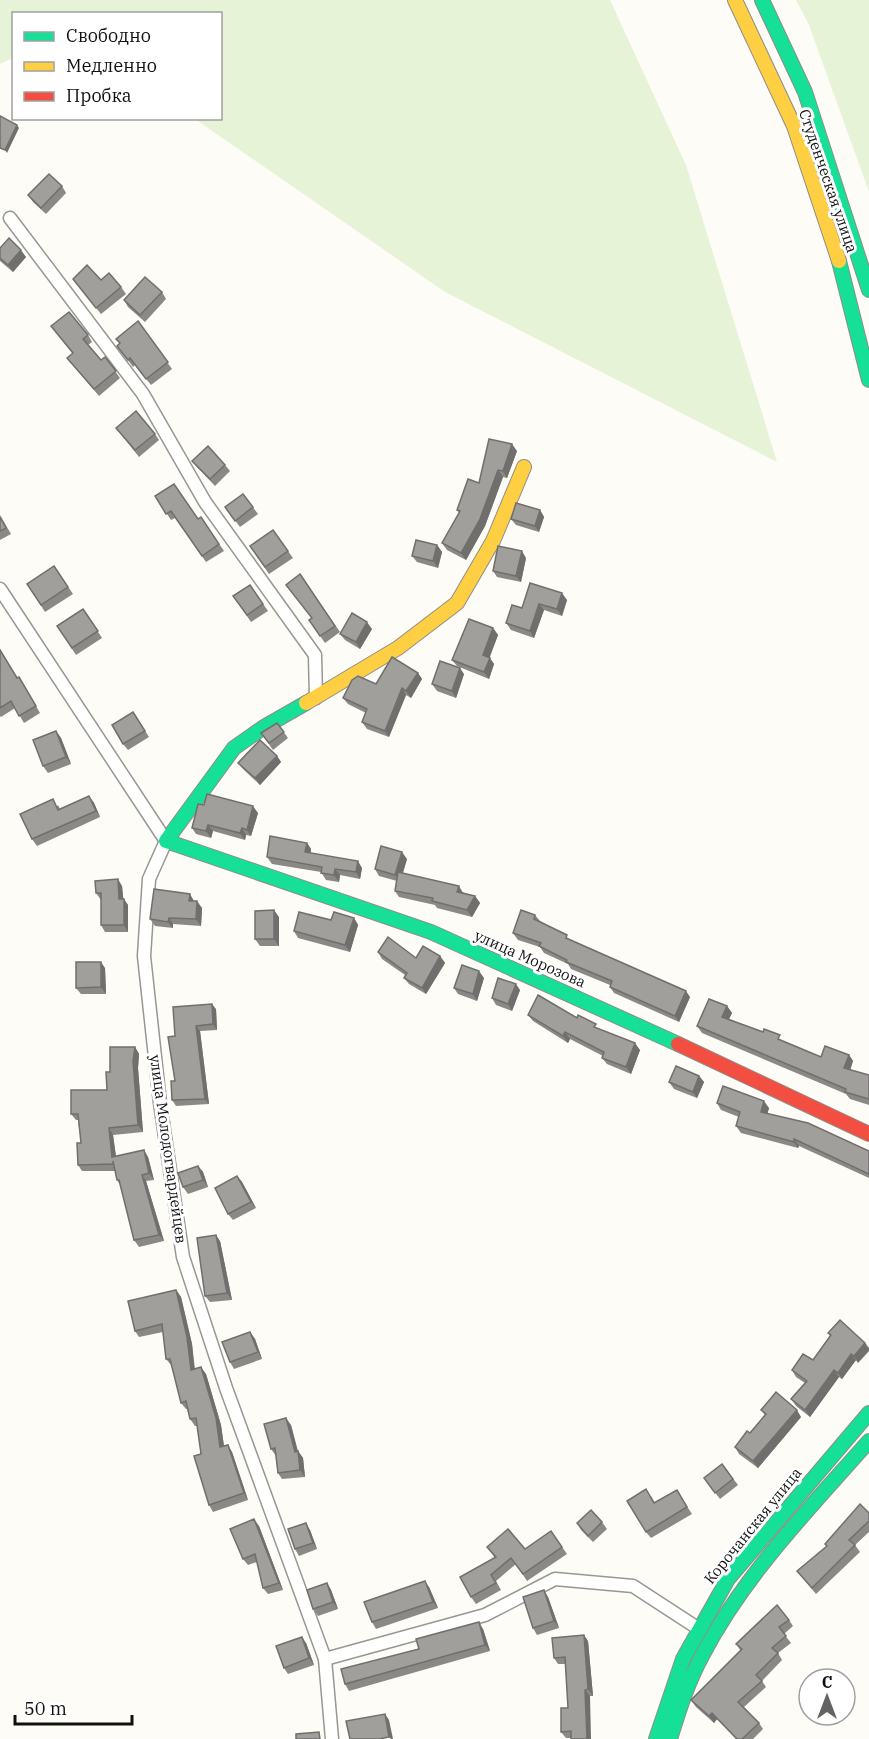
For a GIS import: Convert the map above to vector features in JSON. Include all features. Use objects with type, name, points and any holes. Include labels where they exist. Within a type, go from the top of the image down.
[{"type":"main road","name":"Студенческая улица","points":[[735,0],[780,93],[818,195],[848,291],[869,380]]},
{"type":"main road","name":"Студенческая улица","points":[[762,0],[805,92],[869,290]]},
{"type":"main road","points":[[166,841],[234,748],[264,727],[398,648],[457,603],[494,542],[524,467]]},
{"type":"main road","name":"улица Морозова","points":[[166,841],[431,932],[808,1103],[869,1134]]},
{"type":"main road","name":"Корочанская улица","points":[[656,1739],[683,1659],[715,1599],[740,1563],[869,1413]]},
{"type":"main road","name":"Корочанская улица","points":[[670,1739],[695,1664],[727,1609],[869,1441]]},
{"type":"street","points":[[10,218],[143,394],[205,502],[315,655],[316,698]]},
{"type":"street","points":[[0,589],[166,841]]},
{"type":"street","name":"улица Молодогвардейцев","points":[[166,841],[149,879],[144,956],[160,1103],[183,1257],[226,1388],[324,1659],[332,1739]]},
{"type":"street","points":[[324,1659],[484,1616],[555,1579],[633,1586],[699,1629]]},
{"type":"green space","points":[[0,0],[610,0],[686,165],[777,462],[445,292],[196,120],[222,120],[222,12],[12,12],[12,58],[0,64]]},
{"type":"green space","points":[[796,0],[869,0],[869,192],[809,25]]},
{"type":"building","points":[[0,116],[17,125],[5,150],[0,148]]},
{"type":"building","points":[[49,174],[62,186],[41,208],[28,195]]},
{"type":"building","points":[[9,238],[21,250],[8,265],[0,258],[0,248]]},
{"type":"building","points":[[87,265],[101,280],[109,273],[121,287],[96,308],[73,279]]},
{"type":"building","points":[[145,277],[162,292],[140,315],[124,300]]},
{"type":"building","points":[[69,312],[88,335],[83,339],[101,360],[105,357],[116,371],[94,389],[67,358],[73,353],[51,326]]},
{"type":"building","points":[[138,321],[168,362],[146,379],[130,358],[128,360],[117,346],[120,343],[116,339]]},
{"type":"building","points":[[136,411],[155,434],[135,450],[116,428]]},
{"type":"building","points":[[489,439],[512,444],[503,471],[498,470],[480,519],[461,553],[442,543],[460,511],[457,510],[468,479],[479,483]]},
{"type":"building","points":[[208,446],[225,465],[210,479],[192,461]]},
{"type":"building","points":[[174,484],[198,519],[201,517],[219,544],[202,556],[171,511],[166,514],[155,496]]},
{"type":"building","points":[[243,494],[253,507],[235,521],[225,507]]},
{"type":"building","points":[[516,503],[540,510],[535,526],[511,519]]},
{"type":"building","points":[[0,517],[6,528],[0,531]]},
{"type":"building","points":[[273,530],[288,551],[265,567],[250,546]]},
{"type":"building","points":[[416,540],[437,545],[433,561],[412,556]]},
{"type":"building","points":[[498,546],[522,551],[516,576],[493,571]]},
{"type":"building","points":[[54,566],[68,587],[41,605],[27,584]]},
{"type":"building","points":[[300,574],[335,626],[320,636],[309,620],[312,618],[286,585]]},
{"type":"building","points":[[530,583],[562,593],[557,609],[539,604],[530,631],[506,623],[512,605],[522,608]]},
{"type":"building","points":[[250,585],[263,604],[247,615],[233,596]]},
{"type":"building","points":[[83,609],[98,631],[72,648],[57,626]]},
{"type":"building","points":[[352,613],[367,622],[356,642],[340,634]]},
{"type":"building","points":[[469,619],[493,628],[483,655],[490,658],[484,672],[452,660]]},
{"type":"building","points":[[0,650],[36,706],[19,716],[11,701],[0,708]]},
{"type":"building","points":[[392,657],[418,673],[406,691],[402,688],[385,731],[362,722],[367,709],[343,698],[352,680],[358,676],[376,684]]},
{"type":"building","points":[[440,661],[460,668],[452,691],[432,684]]},
{"type":"building","points":[[133,712],[145,731],[123,744],[112,725]]},
{"type":"building","points":[[277,723],[284,732],[269,743],[261,733]]},
{"type":"building","points":[[56,731],[66,757],[43,766],[33,740]]},
{"type":"building","points":[[260,740],[277,756],[255,778],[238,763]]},
{"type":"building","points":[[207,794],[253,806],[247,830],[242,828],[240,833],[208,825],[206,831],[192,828],[198,804],[204,805]]},
{"type":"building","points":[[89,796],[96,811],[32,839],[20,814],[53,799],[58,810]]},
{"type":"building","points":[[270,836],[307,843],[305,852],[358,861],[356,872],[335,869],[334,875],[321,873],[322,867],[267,857]]},
{"type":"building","points":[[381,846],[402,852],[395,875],[375,869]]},
{"type":"building","points":[[398,872],[459,886],[457,892],[475,896],[467,910],[432,901],[433,898],[395,891]]},
{"type":"building","points":[[118,879],[119,899],[124,899],[124,925],[101,925],[101,893],[96,893],[95,881]]},
{"type":"building","points":[[154,889],[190,894],[189,901],[197,901],[196,919],[169,918],[168,922],[150,919]]},
{"type":"building","points":[[274,910],[274,939],[255,939],[255,911]]},
{"type":"building","points":[[521,910],[535,915],[534,919],[567,935],[566,938],[686,991],[675,1016],[610,987],[612,981],[566,962],[567,960],[539,946],[541,943],[513,933]]},
{"type":"building","points":[[299,912],[331,920],[334,912],[354,918],[345,945],[294,931]]},
{"type":"building","points":[[388,937],[416,958],[423,946],[440,956],[422,988],[404,978],[407,973],[378,952]]},
{"type":"building","points":[[76,962],[101,962],[101,987],[76,988]]},
{"type":"building","points":[[462,965],[479,971],[473,994],[454,988]]},
{"type":"building","points":[[498,978],[516,984],[508,1004],[492,998]]},
{"type":"building","points":[[538,995],[577,1018],[578,1015],[596,1024],[594,1027],[635,1043],[626,1067],[602,1058],[604,1052],[565,1032],[563,1036],[528,1015]]},
{"type":"building","points":[[709,999],[727,1006],[722,1017],[763,1032],[764,1029],[780,1035],[778,1039],[821,1057],[825,1046],[849,1055],[844,1068],[869,1075],[869,1099],[845,1092],[846,1089],[697,1026]]},
{"type":"building","points":[[212,1004],[213,1024],[196,1026],[205,1099],[172,1100],[171,1081],[175,1081],[168,1037],[175,1036],[173,1007]]},
{"type":"building","points":[[110,1047],[135,1047],[133,1061],[138,1125],[109,1128],[112,1157],[144,1150],[149,1173],[142,1175],[159,1235],[134,1240],[113,1161],[113,1164],[78,1165],[77,1143],[81,1143],[78,1114],[71,1114],[71,1090],[107,1090],[106,1072],[110,1072]]},
{"type":"building","points":[[676,1066],[699,1076],[693,1092],[669,1082]]},
{"type":"building","points":[[723,1086],[764,1101],[761,1112],[808,1123],[869,1151],[869,1174],[794,1139],[794,1142],[736,1126],[740,1112],[717,1103]]},
{"type":"building","points":[[198,1166],[203,1180],[183,1187],[178,1173]]},
{"type":"building","points":[[237,1176],[251,1202],[228,1214],[215,1188]]},
{"type":"building","points":[[216,1235],[227,1293],[205,1296],[197,1238]]},
{"type":"building","points":[[176,1290],[187,1337],[191,1370],[201,1367],[216,1418],[220,1447],[228,1445],[244,1493],[209,1505],[194,1456],[201,1454],[196,1418],[190,1419],[186,1401],[181,1403],[170,1359],[166,1359],[162,1324],[135,1331],[128,1301]]},
{"type":"building","points":[[840,1320],[865,1343],[854,1356],[851,1354],[838,1373],[834,1370],[805,1410],[791,1399],[807,1381],[792,1370],[803,1354],[813,1360],[831,1335],[828,1333]]},
{"type":"building","points":[[250,1332],[258,1352],[230,1362],[222,1342]]},
{"type":"building","points":[[776,1392],[797,1410],[753,1461],[735,1447],[747,1431],[750,1433],[766,1414],[761,1410]]},
{"type":"building","points":[[286,1418],[295,1452],[298,1451],[300,1470],[278,1473],[275,1448],[271,1449],[264,1424]]},
{"type":"building","points":[[722,1464],[733,1479],[715,1493],[704,1478]]},
{"type":"building","points":[[646,1489],[654,1503],[677,1490],[687,1507],[646,1532],[627,1501]]},
{"type":"building","points":[[860,1504],[869,1513],[869,1521],[849,1540],[855,1545],[812,1588],[797,1571],[827,1546],[825,1544]]},
{"type":"building","points":[[591,1510],[602,1522],[588,1536],[577,1523]]},
{"type":"building","points":[[254,1519],[279,1583],[263,1588],[255,1554],[243,1559],[230,1529]]},
{"type":"building","points":[[306,1523],[313,1543],[295,1549],[288,1529]]},
{"type":"building","points":[[508,1529],[525,1549],[551,1531],[562,1547],[523,1574],[511,1558],[491,1575],[496,1583],[471,1597],[460,1577],[496,1557],[487,1547]]},
{"type":"building","points":[[425,1581],[433,1602],[372,1622],[364,1602]]},
{"type":"building","points":[[327,1583],[333,1602],[313,1609],[307,1590]]},
{"type":"building","points":[[544,1590],[554,1621],[533,1628],[523,1597]]},
{"type":"building","points":[[777,1605],[789,1620],[779,1627],[786,1636],[772,1648],[778,1653],[756,1675],[762,1681],[738,1702],[759,1723],[742,1739],[737,1739],[712,1713],[709,1716],[691,1700],[742,1649],[736,1644]]},
{"type":"building","points":[[479,1622],[485,1645],[345,1684],[341,1669],[419,1649],[416,1639]]},
{"type":"building","points":[[584,1635],[588,1689],[585,1690],[587,1739],[571,1739],[571,1731],[561,1732],[561,1708],[568,1708],[565,1657],[554,1658],[552,1638]]},
{"type":"building","points":[[302,1637],[309,1658],[284,1668],[276,1646]]},
{"type":"building","points":[[385,1714],[389,1737],[350,1739],[346,1721]]},
{"type":"building","points":[[319,1732],[320,1739],[296,1739],[296,1734]]},
{"type":"traffic: fast","points":[[762,0],[805,92],[869,290]]},
{"type":"traffic: fast","points":[[839,261],[869,380]]},
{"type":"traffic: fast","points":[[306,703],[264,727],[234,748],[166,841],[431,932],[678,1044]]},
{"type":"traffic: fast","points":[[656,1739],[683,1659],[728,1579],[869,1413]]},
{"type":"traffic: fast","points":[[670,1739],[684,1696],[698,1664],[738,1596],[758,1569],[869,1441]]},
{"type":"traffic: slow","points":[[735,0],[794,126],[839,261]]},
{"type":"traffic: slow","points":[[306,703],[398,648],[457,603],[493,541],[524,467]]},
{"type":"traffic: jam","points":[[678,1044],[869,1134]]}]
